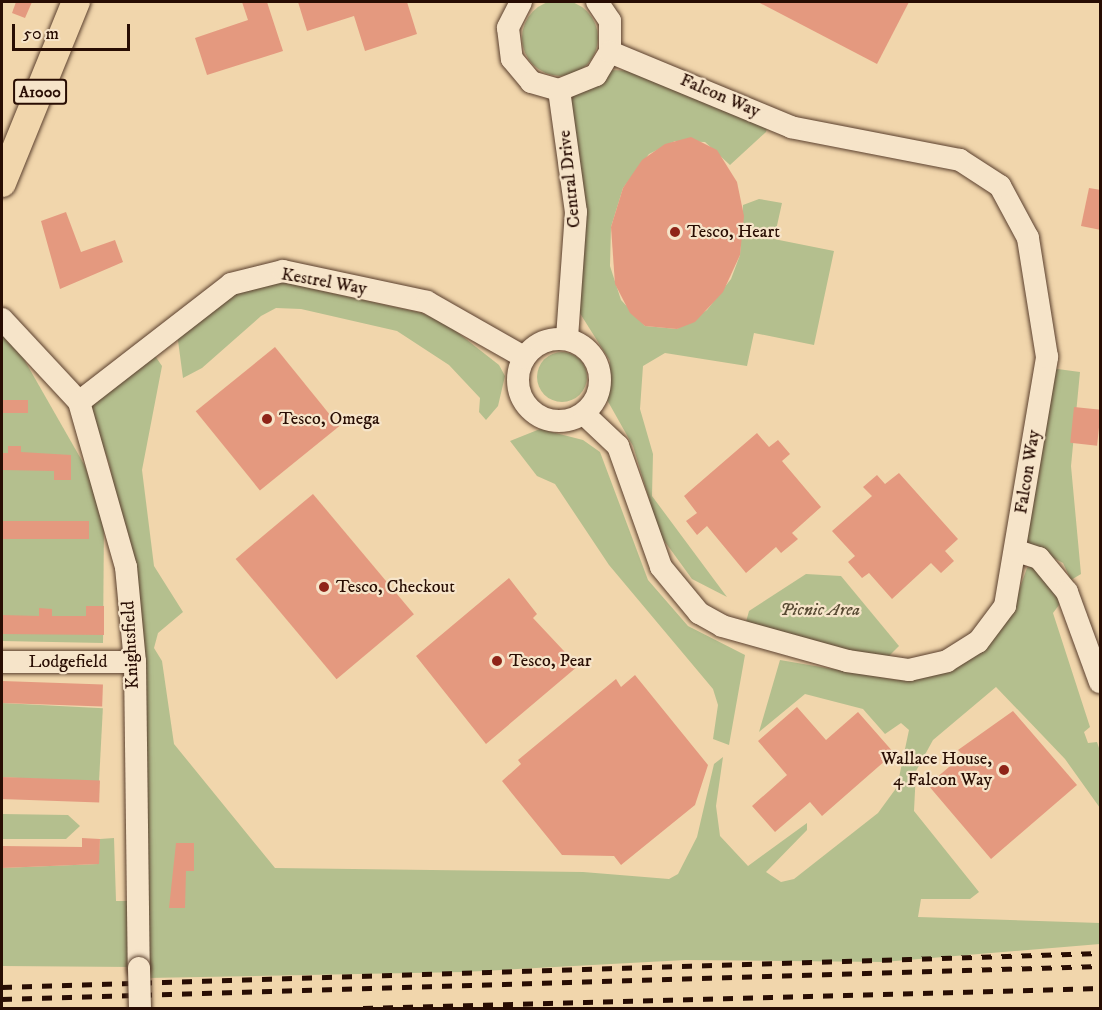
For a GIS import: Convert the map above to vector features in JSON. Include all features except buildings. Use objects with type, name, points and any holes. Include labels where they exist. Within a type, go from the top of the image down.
[{"type":"main road","name":"A1000","points":[[2,183],[76,2]]},
{"type":"street","points":[[521,2],[508,28],[512,59],[531,82],[559,90],[596,75],[610,52],[610,21],[598,2]]},
{"type":"street","name":"Falcon Way","points":[[584,414],[618,446],[661,567],[699,613],[722,627],[879,668],[909,670],[947,661],[993,627],[1005,606],[1017,550],[1047,357],[1028,238],[1000,186],[960,160],[791,127],[610,52]]},
{"type":"street","name":"Central Drive","points":[[559,90],[576,212],[567,339]]},
{"type":"street","name":"Kestrel Way","points":[[79,402],[231,284],[283,271],[427,302],[524,357]]},
{"type":"street","name":"Knightsfield","points":[[2,319],[79,402],[126,567],[135,662],[140,1008]]},
{"type":"street","points":[[567,339],[590,353],[600,378],[593,404],[584,414],[559,422],[535,414],[519,394],[524,357],[543,342],[567,339]]},
{"type":"street","points":[[1017,550],[1039,558],[1063,585],[1101,682]]},
{"type":"street","name":"Lodgefield","points":[[2,662],[135,662]]},
{"type":"green space","points":[[560,0],[575,3],[587,11],[595,23],[598,38],[595,53],[587,65],[575,73],[560,76],[545,73],[533,65],[525,53],[522,38],[525,23],[533,11],[545,3]]},
{"type":"green space","points":[[610,70],[634,71],[768,124],[766,132],[730,165],[705,142],[675,141],[649,154],[623,188],[611,227],[610,266],[621,300],[645,326],[677,329],[707,310],[731,279],[740,255],[743,205],[759,199],[782,203],[774,239],[834,251],[814,345],[754,333],[747,366],[665,353],[643,366],[640,409],[653,454],[652,496],[727,597],[692,579],[660,535],[633,446],[606,398],[610,361],[576,307],[571,98]]},
{"type":"green space","points":[[277,281],[422,313],[448,325],[499,365],[505,376],[498,406],[486,420],[479,412],[480,398],[449,365],[397,331],[301,309],[276,308],[261,316],[202,368],[183,378],[177,333],[234,291]]},
{"type":"green space","points":[[2,335],[21,354],[85,466],[104,521],[103,643],[2,641]]},
{"type":"green space","points":[[562,352],[580,359],[587,377],[580,395],[562,402],[544,395],[537,377],[544,359]]},
{"type":"green space","points":[[153,353],[162,366],[142,470],[154,566],[183,612],[158,633],[154,648],[162,661],[174,744],[275,868],[583,872],[669,879],[678,874],[697,837],[714,764],[723,757],[716,806],[720,836],[748,866],[807,823],[807,830],[766,872],[781,882],[794,879],[878,813],[897,787],[909,730],[901,723],[885,734],[863,709],[805,694],[759,732],[780,660],[897,680],[935,671],[1009,618],[1027,568],[1033,564],[1062,601],[1053,613],[1090,727],[1084,732],[1088,743],[1097,742],[1100,751],[1100,808],[1065,759],[996,687],[933,740],[916,771],[914,811],[979,892],[970,899],[921,899],[918,917],[1100,923],[1100,944],[883,962],[686,960],[464,972],[147,978],[125,538],[109,463],[86,401]]},
{"type":"green space","points":[[1050,368],[1080,372],[1071,466],[1081,574],[1071,580],[1063,563],[1026,543]]},
{"type":"green space","points":[[540,429],[583,440],[600,452],[648,580],[688,626],[745,655],[729,745],[713,739],[718,705],[713,689],[609,565],[555,484],[537,476],[510,441]]},
{"type":"green space","name":"Picnic Area","points":[[806,574],[841,576],[899,646],[883,662],[746,622],[749,611]]},
{"type":"green space","points":[[2,703],[103,708],[99,782],[2,777]]},
{"type":"green space","points":[[2,814],[68,815],[80,826],[66,839],[2,839]]},
{"type":"green space","points":[[114,838],[116,901],[131,901],[134,967],[2,966],[2,868],[98,864],[100,839]]},
{"type":"railway","points":[[2,987],[1100,953]]},
{"type":"railway","points":[[2,999],[1100,966]]},
{"type":"railway","points":[[363,1008],[1100,988]]},
{"type":"place","name":"Tesco, Heart","points":[[675,232]]},
{"type":"place","name":"Tesco, Omega","points":[[267,419]]},
{"type":"place","name":"Tesco, Checkout","points":[[324,587]]},
{"type":"place","name":"Tesco, Pear","points":[[497,661]]},
{"type":"place","name":"Wallace House, 4 Falcon Way","points":[[1004,770]]}]
